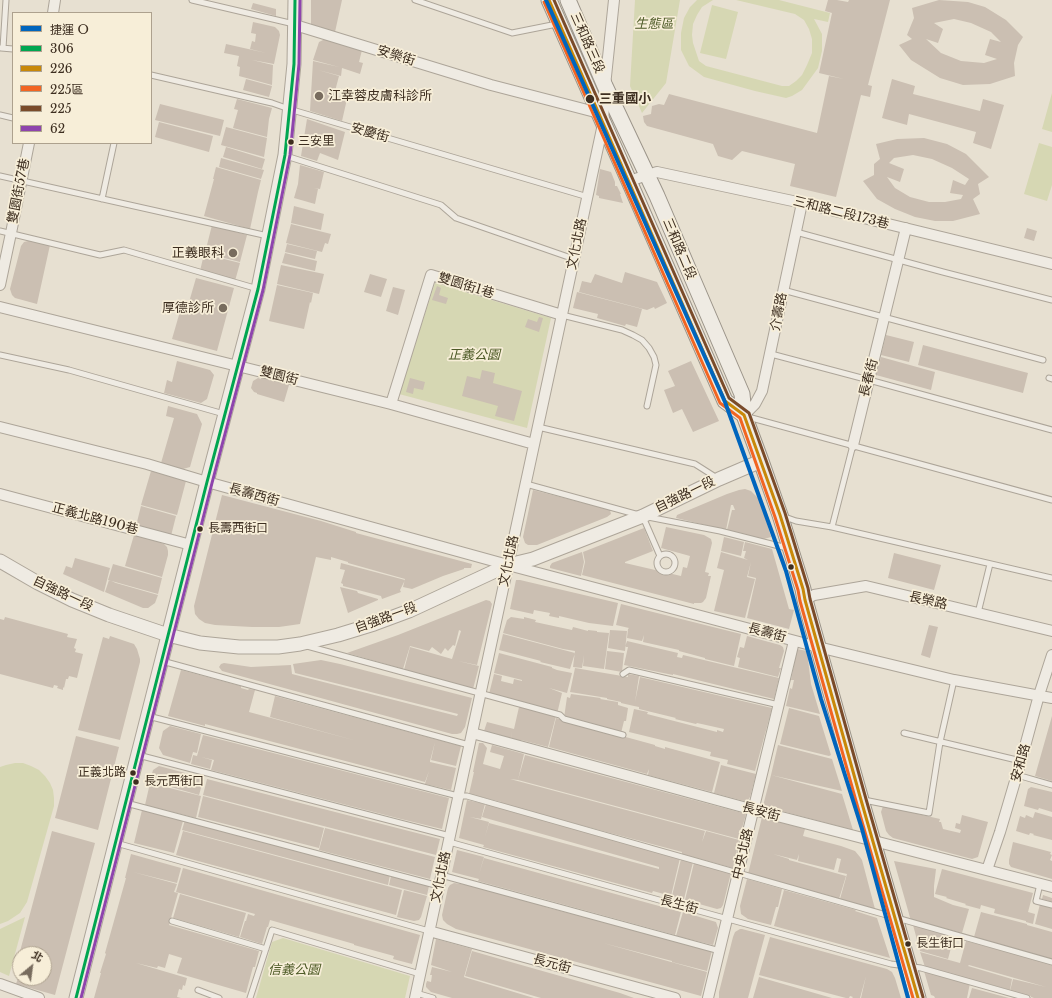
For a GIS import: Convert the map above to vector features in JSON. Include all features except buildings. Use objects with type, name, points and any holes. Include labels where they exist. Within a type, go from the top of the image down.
[{"type":"main road","name":"三和路三段","points":[[549,0],[601,118]]},
{"type":"main road","name":"三和路三段","points":[[568,0],[605,86]]},
{"type":"main road","name":"三和路二段","points":[[605,86],[657,196],[742,394],[744,415],[780,515],[803,589],[861,800],[918,998]]},
{"type":"main road","name":"三和路二段","points":[[601,118],[725,401],[744,415]]},
{"type":"street","points":[[53,12],[55,0]]},
{"type":"street","points":[[76,998],[224,414],[258,289],[285,155],[294,64],[295,0]]},
{"type":"street","name":"文化北路","points":[[415,995],[588,197],[601,118],[614,0]]},
{"type":"street","name":"安樂街","points":[[295,25],[601,118]]},
{"type":"street","name":"雙園街57巷","points":[[0,285],[28,144]]},
{"type":"street","name":"三和路二段173巷","points":[[629,181],[657,172],[802,203],[1052,264]]},
{"type":"street","name":"介壽路","points":[[744,415],[754,404],[762,391],[802,203]]},
{"type":"street","name":"長春街","points":[[853,445],[906,228]]},
{"type":"street","name":"雙園街1巷","points":[[391,404],[431,275],[562,315]]},
{"type":"street","name":"雙園街","points":[[0,307],[391,404],[534,444]]},
{"type":"street","name":"長壽西街","points":[[0,427],[147,464],[508,565]]},
{"type":"street","name":"自強路一段","points":[[3,566],[78,602],[109,615],[168,635],[200,643],[239,647],[278,647],[300,644],[346,633],[409,611],[508,565],[533,559],[643,516],[719,479],[761,461]]},
{"type":"street","name":"正義北路190巷","points":[[0,494],[191,545]]},
{"type":"street","name":"長壽街","points":[[508,565],[818,647],[954,680],[1052,698]]},
{"type":"street","name":"長榮路","points":[[805,600],[814,595],[866,586],[1052,631]]},
{"type":"street","name":"中央北路","points":[[708,998],[794,640]]},
{"type":"street","name":"安和路","points":[[986,870],[1000,832],[1052,655]]},
{"type":"street","name":"長安街","points":[[472,733],[754,810],[1052,887]]},
{"type":"street","name":"長元街","points":[[429,931],[675,998]]},
{"type":"street","points":[[0,984],[39,998]]},
{"type":"lane","points":[[6,0],[1,48],[12,49]]},
{"type":"lane","name":"安樂街","points":[[192,0],[295,25]]},
{"type":"lane","points":[[415,0],[512,33],[560,23]]},
{"type":"lane","name":"安慶街","points":[[152,75],[264,101],[289,110],[588,197]]},
{"type":"lane","points":[[0,115],[12,118]]},
{"type":"lane","points":[[102,199],[114,144]]},
{"type":"lane","points":[[285,155],[441,205],[456,218],[574,259]]},
{"type":"lane","points":[[0,176],[269,236]]},
{"type":"lane","points":[[0,230],[100,255],[124,250],[258,289]]},
{"type":"lane","points":[[796,232],[1052,300]]},
{"type":"lane","points":[[783,290],[1043,360]]},
{"type":"lane","points":[[562,315],[622,330],[642,340],[649,348],[656,365],[647,406]]},
{"type":"lane","points":[[770,354],[1052,430]]},
{"type":"lane","points":[[0,355],[69,370],[224,414]]},
{"type":"lane","points":[[744,415],[1052,500]]},
{"type":"lane","points":[[538,427],[695,464],[719,479]]},
{"type":"lane","name":"長春街","points":[[832,527],[853,445]]},
{"type":"lane","points":[[526,484],[643,516],[720,531],[790,549]]},
{"type":"lane","points":[[780,515],[796,521],[832,527],[1052,578]]},
{"type":"lane","points":[[643,516],[660,556]]},
{"type":"lane","points":[[978,613],[990,564]]},
{"type":"lane","points":[[300,644],[560,715],[564,718],[623,735]]},
{"type":"lane","points":[[161,661],[469,745]]},
{"type":"lane","points":[[623,674],[629,670],[779,705]]},
{"type":"lane","points":[[861,800],[929,814],[940,742],[954,680]]},
{"type":"lane","points":[[148,716],[458,796],[467,796],[1052,962]]},
{"type":"lane","points":[[904,733],[1021,761]]},
{"type":"lane","name":"長生街","points":[[138,755],[449,839],[891,964],[921,968],[1027,998]]},
{"type":"lane","points":[[1017,775],[1052,784]]},
{"type":"lane","points":[[126,802],[439,886]]},
{"type":"lane","points":[[115,843],[429,931]]},
{"type":"lane","points":[[441,875],[720,950]]},
{"type":"lane","points":[[1040,884],[1036,901],[1052,905]]},
{"type":"lane","points":[[172,921],[266,949]]},
{"type":"lane","points":[[250,998],[272,930],[420,974]]},
{"type":"lane","points":[[198,990],[219,998]]},
{"type":"lane","points":[[415,995],[433,998]]},
{"type":"green space","name":"生態區","points":[[635,0],[680,0],[666,83],[642,113],[630,86]]},
{"type":"green space","points":[[697,0],[713,0],[702,7],[693,24],[693,43],[699,61],[706,66],[782,86],[789,86],[796,81],[802,75],[807,65],[812,53],[812,39],[809,29],[804,20],[795,14],[736,0],[779,0],[830,13],[828,22],[814,19],[822,34],[822,51],[818,68],[802,90],[786,98],[704,77],[689,66],[681,50],[681,33],[684,18],[690,7]]},
{"type":"green space","points":[[712,5],[738,12],[726,59],[700,53]]},
{"type":"green space","points":[[1052,93],[1052,132],[1042,129]]},
{"type":"green space","points":[[1039,143],[1052,147],[1052,185],[1047,201],[1024,194]]},
{"type":"green space","name":"正義公園","points":[[435,283],[551,318],[527,428],[399,394]]},
{"type":"green space","points":[[15,763],[23,763],[31,766],[39,770],[45,776],[53,790],[54,806],[27,902],[20,913],[8,921],[0,924],[0,767]]},
{"type":"green space","points":[[25,917],[17,946],[12,946],[12,965],[9,976],[0,972],[0,929]]},
{"type":"green space","name":"信義公園","points":[[283,938],[410,976],[405,998],[256,998],[272,942]]},
{"type":"metro line","name":"O","points":[[546,0],[725,402],[786,571],[821,699],[862,829],[908,998]]},
{"type":"transit line","name":"306","points":[[76,998],[207,482],[258,289],[285,155],[294,64],[295,0]]},
{"type":"transit line","name":"62","points":[[81,998],[212,483],[263,290],[290,155],[299,64],[300,0]]},
{"type":"transit line","name":"226","points":[[549,0],[725,401],[744,415],[780,515],[803,589],[861,800],[918,998]]},
{"type":"transit line","name":"225","points":[[554,0],[729,398],[749,413],[785,513],[808,588],[866,799],[923,997]]},
{"type":"transit line","name":"225區","points":[[544,2],[720,403],[740,418],[775,517],[798,590],[856,801],[913,998]]},
{"type":"place","name":"江幸蓉皮膚科診所","points":[[319,96]]},
{"type":"place","name":"三重國小","points":[[590,99]]},
{"type":"place","name":"三安里","points":[[291,142]]},
{"type":"place","name":"正義眼科","points":[[233,253]]},
{"type":"place","name":"厚德診所","points":[[223,308]]},
{"type":"place","name":"長壽西街口","points":[[200,529]]},
{"type":"place","name":"正義北路","points":[[133,773]]},
{"type":"place","name":"長元西街口","points":[[136,782]]},
{"type":"place","name":"長生街口","points":[[908,944]]}]
